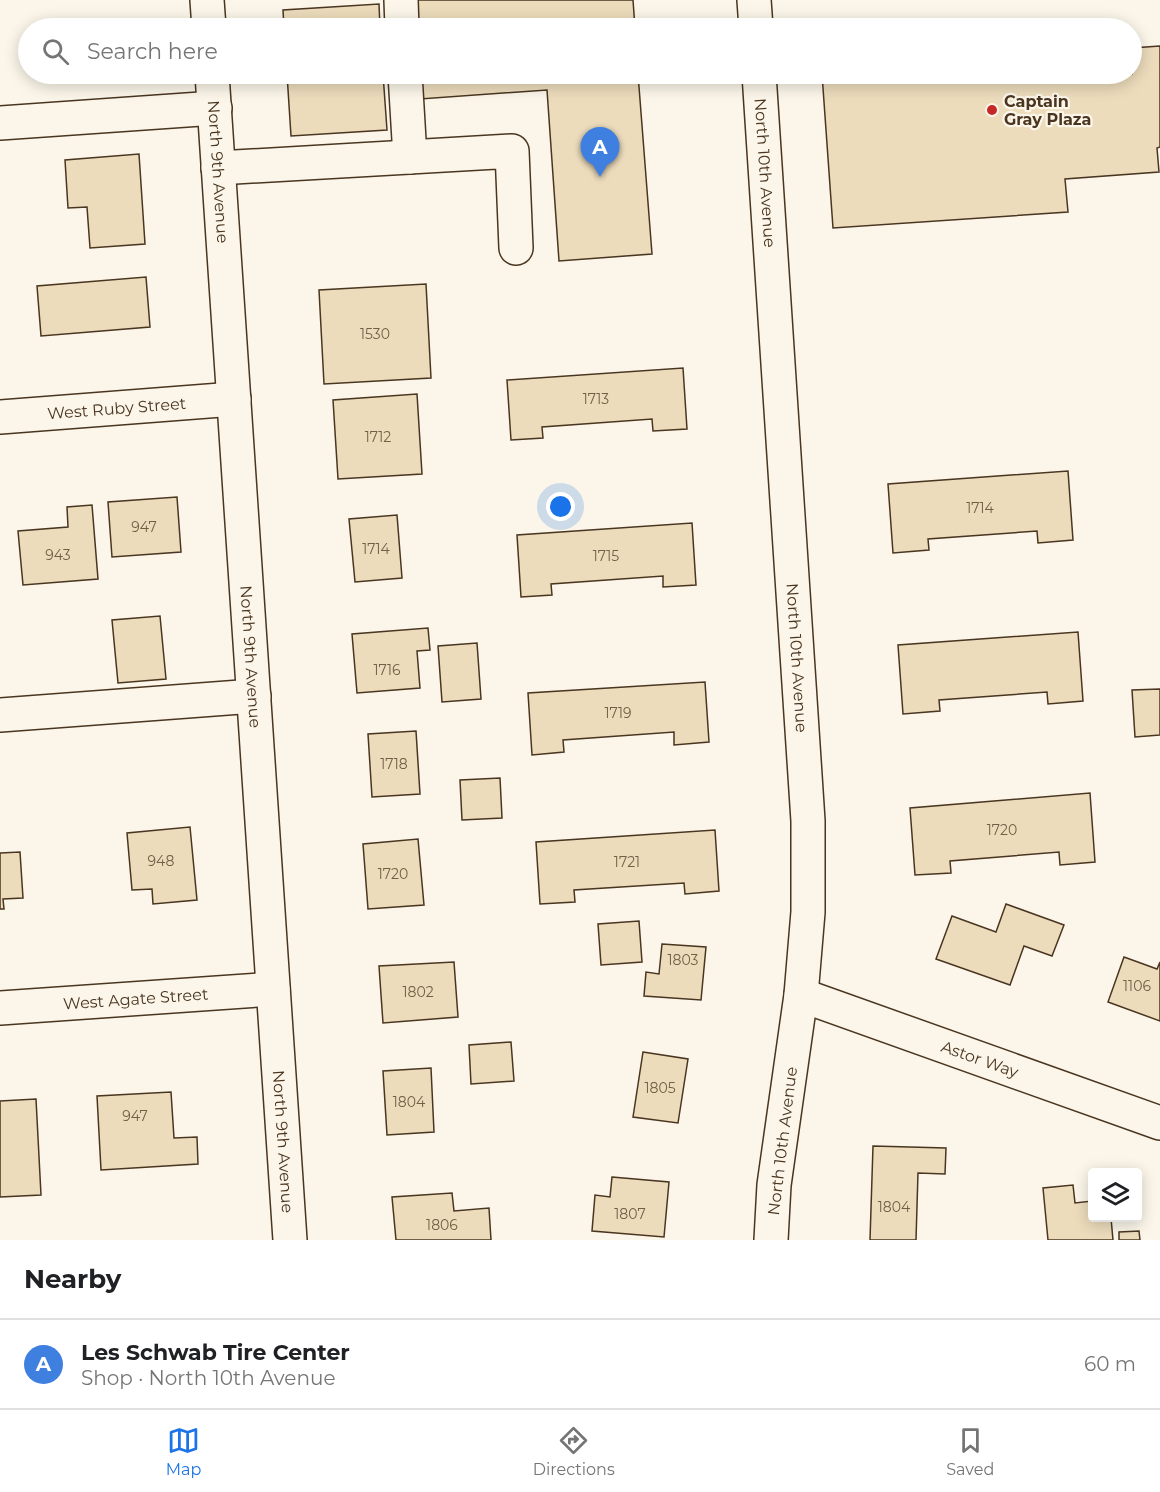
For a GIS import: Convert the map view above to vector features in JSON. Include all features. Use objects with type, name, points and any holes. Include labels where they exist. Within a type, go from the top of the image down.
[{"type":"street","points":[[207,0],[208,18]]},
{"type":"street","points":[[401,0],[402,18]]},
{"type":"street","points":[[754,0],[755,18]]},
{"type":"street","name":"North 9th Avenue","points":[[213,84],[290,1240]]},
{"type":"street","points":[[406,84],[410,157]]},
{"type":"street","name":"North 10th Avenue","points":[[760,84],[808,821],[808,912],[801,995],[774,1185],[771,1240]]},
{"type":"street","points":[[0,123],[214,108]]},
{"type":"street","points":[[218,168],[512,151],[516,248]]},
{"type":"street","name":"West Ruby Street","points":[[0,417],[234,399]]},
{"type":"street","points":[[0,716],[254,696]]},
{"type":"street","name":"West Agate Street","points":[[0,1008],[273,988]]},
{"type":"street","name":"Astor Way","points":[[801,995],[1160,1123]]},
{"type":"building","points":[[413,0],[633,0],[634,18],[414,18]]},
{"type":"building","points":[[379,4],[380,18],[283,18],[283,10]]},
{"type":"building","name":"Captain Gray Plaza","points":[[1160,46],[1160,147],[1157,148],[1159,172],[1065,179],[1068,212],[833,228],[823,84],[1142,84],[1142,47]]},
{"type":"building","points":[[288,84],[384,84],[387,130],[291,136]]},
{"type":"building","points":[[419,84],[639,84],[652,254],[559,261],[547,90],[420,99]]},
{"type":"building","points":[[139,154],[145,244],[90,248],[87,207],[68,208],[65,160]]},
{"type":"building","points":[[146,277],[150,327],[41,336],[37,286]]},
{"type":"building","points":[[426,284],[431,378],[324,384],[319,290]]},
{"type":"building","points":[[683,368],[687,429],[653,431],[652,419],[542,427],[543,438],[511,440],[507,380]]},
{"type":"building","points":[[417,394],[422,474],[338,479],[333,400]]},
{"type":"building","points":[[1068,471],[1073,540],[1038,543],[1037,531],[928,539],[929,550],[893,553],[888,484]]},
{"type":"building","points":[[177,497],[181,552],[112,557],[108,502]]},
{"type":"building","points":[[92,505],[98,579],[23,585],[18,531],[68,527],[67,507]]},
{"type":"building","points":[[397,515],[402,578],[355,582],[349,519]]},
{"type":"building","points":[[692,523],[696,585],[663,587],[663,576],[551,584],[552,595],[521,597],[517,535]]},
{"type":"building","points":[[160,616],[166,679],[118,683],[112,620]]},
{"type":"building","points":[[428,628],[430,650],[417,651],[420,688],[357,693],[352,634]]},
{"type":"building","points":[[1078,632],[1083,701],[1048,704],[1047,692],[939,700],[940,711],[903,714],[898,645]]},
{"type":"building","points":[[477,643],[481,699],[442,702],[438,646]]},
{"type":"building","points":[[705,682],[709,742],[674,745],[674,732],[563,740],[564,752],[532,755],[528,693]]},
{"type":"building","points":[[1160,689],[1160,735],[1135,737],[1132,690]]},
{"type":"building","points":[[416,731],[420,794],[372,797],[368,734]]},
{"type":"building","points":[[500,778],[502,818],[462,820],[460,780]]},
{"type":"building","points":[[1090,793],[1095,862],[1060,865],[1059,852],[950,861],[951,873],[915,875],[910,808]]},
{"type":"building","points":[[190,827],[197,900],[153,904],[152,889],[132,890],[127,833]]},
{"type":"building","points":[[715,830],[719,891],[685,894],[684,883],[574,890],[575,902],[540,904],[536,842]]},
{"type":"building","points":[[418,839],[424,905],[368,909],[363,844]]},
{"type":"building","points":[[20,852],[23,898],[3,899],[4,909],[0,909],[0,853]]},
{"type":"building","points":[[1006,904],[1064,925],[1052,956],[1024,946],[1010,985],[936,959],[952,916],[996,932]]},
{"type":"building","points":[[639,921],[642,962],[601,965],[598,924]]},
{"type":"building","points":[[662,944],[706,947],[701,1000],[644,996],[646,972],[659,974]]},
{"type":"building","points":[[1124,957],[1157,969],[1160,962],[1160,1021],[1108,1002]]},
{"type":"building","points":[[454,962],[458,1017],[383,1023],[379,966]]},
{"type":"building","points":[[511,1042],[514,1081],[471,1084],[469,1045]]},
{"type":"building","points":[[643,1052],[688,1059],[678,1123],[633,1117]]},
{"type":"building","points":[[431,1068],[434,1132],[387,1135],[383,1071]]},
{"type":"building","points":[[171,1092],[174,1138],[197,1137],[198,1164],[101,1170],[97,1096]]},
{"type":"building","points":[[36,1099],[41,1195],[0,1197],[0,1101]]},
{"type":"building","points":[[873,1146],[946,1148],[945,1174],[918,1173],[916,1240],[870,1240]]},
{"type":"building","points":[[612,1177],[669,1182],[664,1237],[592,1231],[595,1195],[610,1197]]},
{"type":"building","points":[[1073,1185],[1075,1203],[1088,1201],[1088,1222],[1111,1222],[1113,1240],[1048,1240],[1043,1188]]},
{"type":"building","points":[[452,1193],[454,1211],[489,1208],[491,1240],[396,1240],[392,1197]]},
{"type":"building","points":[[1139,1231],[1140,1240],[1119,1240],[1119,1232]]},
{"type":"place","name":"Captain Gray Plaza","points":[[992,110]]},
{"type":"place","name":"Les Schwab Tire Center","points":[[600,177]]}]
